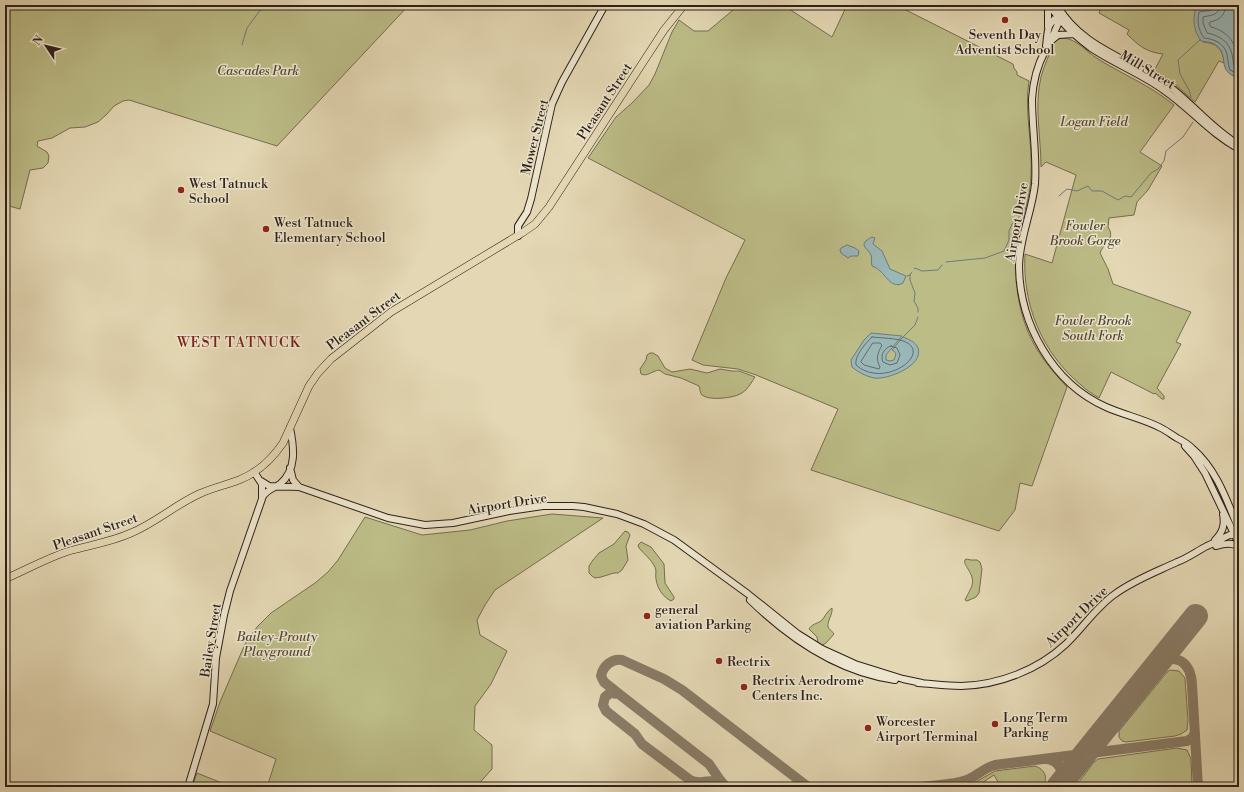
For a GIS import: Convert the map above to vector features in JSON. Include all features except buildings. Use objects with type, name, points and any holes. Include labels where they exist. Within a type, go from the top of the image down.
[{"type":"main road","name":"Mower Street","points":[[518,236],[518,226],[527,212],[531,198],[552,104],[562,82],[605,5]]},
{"type":"main road","name":"Pleasant Street","points":[[5,579],[68,552],[130,534],[160,518],[198,494],[240,479],[254,472],[270,459],[283,443],[309,386],[318,373],[331,359],[391,312],[518,236],[535,224],[550,207],[664,30],[684,5]]},
{"type":"main road","name":"Mill Street","points":[[1048,5],[1074,34],[1098,52],[1166,91],[1219,138],[1239,149]]},
{"type":"main road","name":"Airport Drive","points":[[1045,52],[1048,28],[1048,5]]},
{"type":"main road","name":"Mill Street","points":[[1057,5],[1060,17],[1092,42],[1171,88],[1214,127],[1239,145]]},
{"type":"main road","name":"Airport Drive","points":[[1060,17],[1037,71],[1034,86],[1032,110],[1035,176],[1033,197],[1020,251],[1019,267],[1021,292],[1034,336],[1047,356],[1063,375],[1080,391],[1099,404],[1161,428],[1194,449],[1207,463],[1218,482],[1237,533]]},
{"type":"main road","points":[[1048,28],[1051,23],[1060,17]]},
{"type":"main road","points":[[1051,41],[1058,35],[1074,34]]},
{"type":"main road","points":[[275,486],[280,483],[290,468],[293,452],[290,428]]},
{"type":"main road","name":"Airport Drive","points":[[1177,438],[1200,464],[1223,514],[1224,526],[1219,536],[1195,554]]},
{"type":"main road","points":[[283,443],[290,446],[293,452]]},
{"type":"main road","points":[[290,468],[293,480],[299,487]]},
{"type":"main road","points":[[254,472],[261,481]]},
{"type":"main road","name":"Airport Drive","points":[[261,481],[268,486],[299,487],[388,518],[425,525],[453,523],[509,511],[543,506],[573,506],[617,514],[664,534],[687,548],[798,634],[831,654],[880,672],[922,683],[949,686],[977,685],[994,682],[1011,677],[1029,669],[1059,650],[1082,628],[1104,602],[1117,592],[1141,579],[1216,546],[1237,533]]},
{"type":"main road","name":"Bailey Street","points":[[188,787],[213,704],[216,658],[224,615],[230,591],[262,498],[263,487],[261,481]]},
{"type":"main road","name":"Bailey Street","points":[[262,498],[275,486]]},
{"type":"main road","name":"Airport Drive","points":[[1218,502],[1237,533]]},
{"type":"main road","name":"Airport Drive","points":[[1205,547],[1237,533]]},
{"type":"main road","points":[[1216,546],[1229,543],[1239,546],[1237,533]]},
{"type":"green space","name":"Cascades Park","points":[[5,5],[409,5],[277,146],[129,100],[123,101],[114,106],[98,122],[85,127],[70,128],[52,138],[38,141],[37,146],[47,152],[49,156],[48,163],[43,168],[30,170],[20,209],[5,205]]},
{"type":"green space","points":[[739,5],[783,5],[832,37],[847,5],[896,5],[1013,64],[1017,75],[1029,81],[1027,104],[1031,152],[1031,184],[1017,243],[1016,284],[1018,299],[1031,339],[1044,360],[1067,387],[1032,486],[1020,483],[1015,510],[999,531],[811,470],[838,409],[756,375],[738,369],[703,365],[692,360],[726,278],[745,240],[588,158],[616,117],[649,85],[672,32],[679,20],[694,31],[708,31]]},
{"type":"green space","points":[[1101,5],[1215,5],[1209,7],[1203,42],[1216,45],[1221,50],[1224,63],[1219,61],[1195,102],[1175,84],[1154,71],[1163,54],[1152,52],[1139,45],[1127,34],[1129,30],[1099,13],[1100,11],[1098,9]]},
{"type":"green space","points":[[1064,38],[1077,43],[1095,57],[1155,91],[1174,105],[1140,152],[1162,166],[1148,190],[1137,202],[1134,215],[1109,218],[1108,227],[1111,235],[1100,253],[1113,284],[1191,312],[1176,342],[1181,344],[1157,388],[1164,396],[1164,399],[1155,393],[1154,394],[1111,372],[1099,398],[1090,392],[1067,372],[1055,358],[1045,343],[1031,309],[1025,273],[1025,254],[1052,263],[1076,175],[1046,162],[1041,167],[1038,110],[1039,88],[1042,73],[1054,42],[1058,39]]},
{"type":"green space","points":[[650,353],[658,356],[665,368],[672,372],[690,369],[707,373],[720,369],[739,371],[755,377],[747,389],[740,394],[727,398],[705,397],[700,392],[699,386],[681,378],[665,374],[659,370],[643,375],[641,374],[640,369],[646,360],[647,355]]},
{"type":"green space","name":"Bailey-Prouty Playground","points":[[552,514],[603,518],[495,590],[477,620],[480,635],[507,651],[491,684],[475,706],[474,730],[492,745],[492,769],[476,787],[267,787],[276,759],[210,731],[220,702],[245,644],[257,627],[271,613],[315,583],[328,572],[338,560],[365,517],[422,535],[470,530],[507,521]]},
{"type":"green space","points":[[625,531],[630,535],[626,546],[628,560],[622,570],[618,573],[601,577],[595,578],[592,576],[589,573],[589,566],[593,560],[599,553],[614,544]]},
{"type":"green space","points":[[641,542],[651,547],[664,564],[665,583],[674,597],[671,601],[663,595],[659,589],[655,567],[639,548],[638,545]]},
{"type":"green space","points":[[966,559],[977,560],[980,562],[982,569],[979,593],[976,597],[967,601],[965,600],[973,582],[971,574],[965,564]]},
{"type":"green space","points":[[832,608],[828,627],[834,634],[821,646],[818,643],[817,637],[809,629],[821,621]]},
{"type":"green space","points":[[1170,670],[1179,671],[1185,678],[1188,720],[1187,730],[1175,736],[1126,742],[1122,741],[1119,737],[1119,731]]},
{"type":"green space","points":[[1177,748],[1187,750],[1191,759],[1192,787],[1075,787],[1098,759]]},
{"type":"green space","points":[[1035,766],[1041,769],[1045,775],[1045,781],[1042,787],[1001,787],[994,775],[977,786],[982,787],[967,787],[995,771]]},
{"type":"green space","points":[[197,773],[232,787],[192,787]]},
{"type":"water","points":[[1215,5],[1239,5],[1239,78],[1231,75],[1227,71],[1219,48],[1212,43],[1201,41],[1195,29],[1194,17],[1196,8],[1212,7]]},
{"type":"water","points":[[872,237],[875,238],[873,244],[882,251],[890,269],[906,276],[903,283],[896,284],[890,282],[879,270],[872,266],[871,255],[864,244]]},
{"type":"water","points":[[847,245],[859,251],[858,256],[851,256],[848,258],[841,253],[841,248]]},
{"type":"water","points":[[871,333],[902,336],[886,355],[886,360],[890,361],[894,360],[896,354],[892,350],[903,337],[912,341],[918,348],[918,355],[915,361],[903,370],[887,377],[874,378],[859,372],[852,367],[851,360],[864,340]]},
{"type":"waterway","points":[[242,45],[247,28],[261,9],[261,5]]},
{"type":"waterway","points":[[1191,97],[1189,90],[1180,74],[1178,60],[1201,39]]},
{"type":"waterway","points":[[1059,196],[1067,189],[1077,191],[1088,186],[1092,191],[1102,191],[1118,200],[1125,196],[1131,197],[1151,173],[1158,169],[1164,161],[1166,151],[1183,137],[1193,122]]},
{"type":"waterway","points":[[946,262],[985,258],[1004,251],[1009,240],[1009,231],[1012,224],[1023,214]]},
{"type":"waterway","points":[[914,269],[915,268],[922,271],[938,270],[942,265]]},
{"type":"waterway","points":[[907,276],[912,272]]},
{"type":"waterway","points":[[910,275],[910,280],[915,293],[914,301],[918,308],[918,312]]},
{"type":"waterway","points":[[903,337],[915,325],[918,317]]},
{"type":"taxiway","points":[[1156,666],[1170,659],[1176,659],[1181,661],[1189,670],[1192,685],[1198,787]]},
{"type":"taxiway","points":[[619,694],[604,682],[601,676],[606,666],[615,660],[622,660],[664,679],[682,690],[808,787]]},
{"type":"taxiway","points":[[721,782],[694,782],[690,780],[642,744],[635,734],[606,711],[603,705],[605,697],[610,693],[619,694],[709,764],[726,787]]},
{"type":"taxiway","points":[[922,787],[962,782],[995,765],[1187,741],[1192,738],[1195,733]]},
{"type":"taxiway","points":[[1079,753],[1093,744]]},
{"type":"taxiway","points":[[1047,759],[1056,762],[1060,768],[1062,776],[1060,785]]},
{"type":"runway","points":[[1058,787],[1196,616]]},
{"type":"place","name":"Seventh Day Adventist School","points":[[1005,20]]},
{"type":"place","name":"West Tatnuck School","points":[[181,190]]},
{"type":"place","name":"West Tatnuck Elementary School","points":[[266,229]]},
{"type":"place","name":"general aviation Parking","points":[[647,616]]},
{"type":"place","name":"Rectrix","points":[[719,661]]},
{"type":"place","name":"Rectrix Aerodrome Centers Inc.","points":[[744,687]]},
{"type":"place","name":"Long Term Parking","points":[[995,724]]},
{"type":"place","name":"Worcester Airport Terminal","points":[[868,728]]},
{"type":"district","name":"WEST TATNUCK","points":[[239,342]]},
{"type":"park label","name":"Logan Field","points":[[1094,121]]},
{"type":"park label","name":"Fowler Brook Gorge","points":[[1085,232]]},
{"type":"park label","name":"Fowler Brook South Fork","points":[[1093,328]]}]
